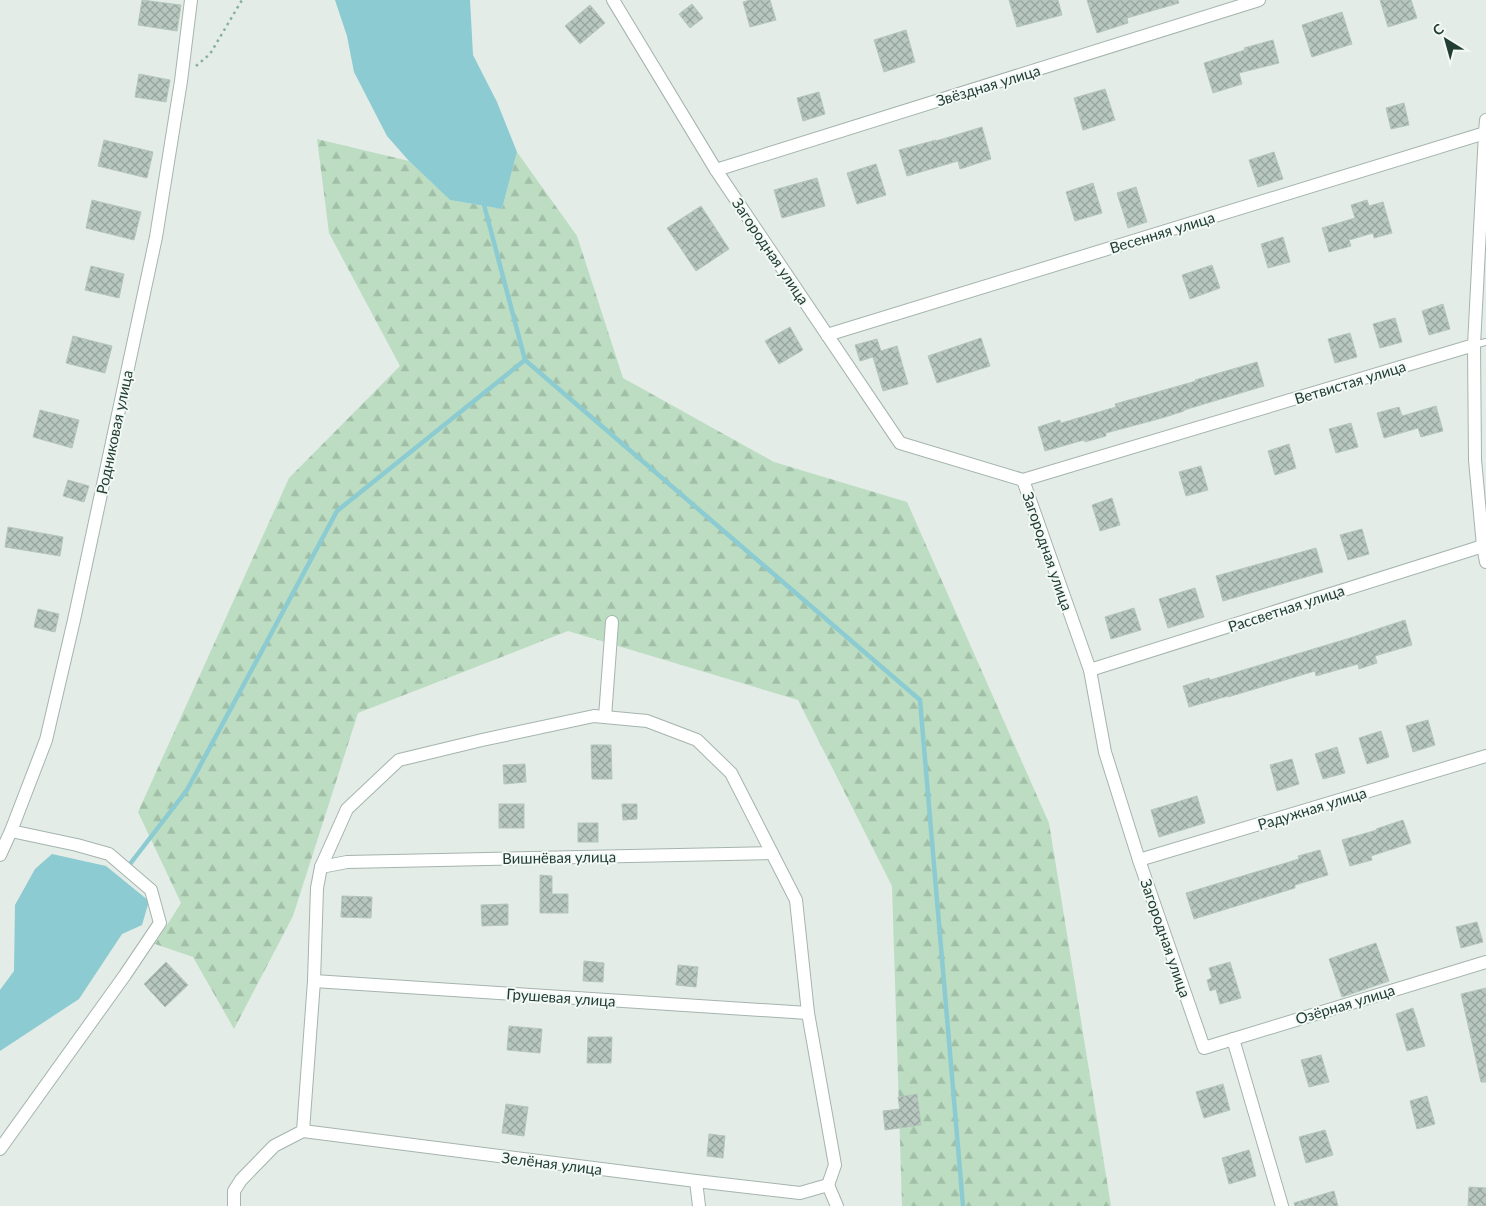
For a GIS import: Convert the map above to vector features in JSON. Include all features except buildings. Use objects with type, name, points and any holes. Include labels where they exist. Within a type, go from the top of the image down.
[{"type":"street","name":"Родниковая улица","points":[[0,855],[46,740],[74,620],[156,237],[181,81],[191,0]]},
{"type":"street","name":"Загородная улица","points":[[613,0],[716,170],[900,443],[1023,480],[1090,670],[1105,752],[1139,860],[1204,1048]]},
{"type":"street","name":"Звёздная улица","points":[[716,170],[1259,0]]},
{"type":"street","points":[[1486,120],[1475,460],[1486,562]]},
{"type":"street","name":"Весенняя улица","points":[[827,335],[1485,133]]},
{"type":"street","name":"Ветвистая улица","points":[[1023,480],[1480,344]]},
{"type":"street","name":"Рассветная улица","points":[[1090,670],[1483,546]]},
{"type":"street","points":[[605,717],[612,622]]},
{"type":"street","points":[[234,1206],[234,1191],[241,1180],[274,1146],[303,1131],[314,981],[317,888],[321,867],[347,809],[399,760],[594,716],[647,720],[698,740],[731,773],[796,900],[808,1013],[835,1165],[828,1185],[837,1206]]},
{"type":"street","name":"Радужная улица","points":[[1139,860],[1486,756]]},
{"type":"street","points":[[0,1149],[160,923],[152,890],[109,854],[11,831]]},
{"type":"street","name":"Вишнёвая улица","points":[[321,867],[347,862],[772,853]]},
{"type":"street","name":"Озёрная улица","points":[[1204,1048],[1486,962]]},
{"type":"street","name":"Грушевая улица","points":[[314,981],[808,1013]]},
{"type":"street","points":[[1233,1039],[1282,1206]]},
{"type":"street","name":"Зелёная улица","points":[[303,1131],[800,1193],[828,1185]]},
{"type":"street","points":[[696,1181],[699,1206]]},
{"type":"path","points":[[181,81],[210,54],[242,0]]},
{"type":"green space","points":[[317,139],[409,161],[450,200],[502,209],[517,152],[577,236],[623,378],[774,462],[907,502],[1049,823],[1111,1206],[902,1206],[892,886],[798,700],[568,631],[358,713],[293,916],[234,1029],[193,957],[155,944],[181,903],[138,812],[289,478],[400,366],[329,233]]},
{"type":"water","points":[[335,0],[470,0],[473,55],[497,102],[517,152],[502,209],[450,200],[409,161],[387,136],[354,72],[347,36]]},
{"type":"water","points":[[52,854],[106,866],[149,901],[142,925],[122,934],[79,999],[0,1051],[0,990],[14,971],[15,905],[35,869]]},
{"type":"waterway","points":[[483,201],[525,360],[920,700],[963,1206]]},
{"type":"waterway","points":[[130,864],[187,790],[337,511],[525,360]]}]
